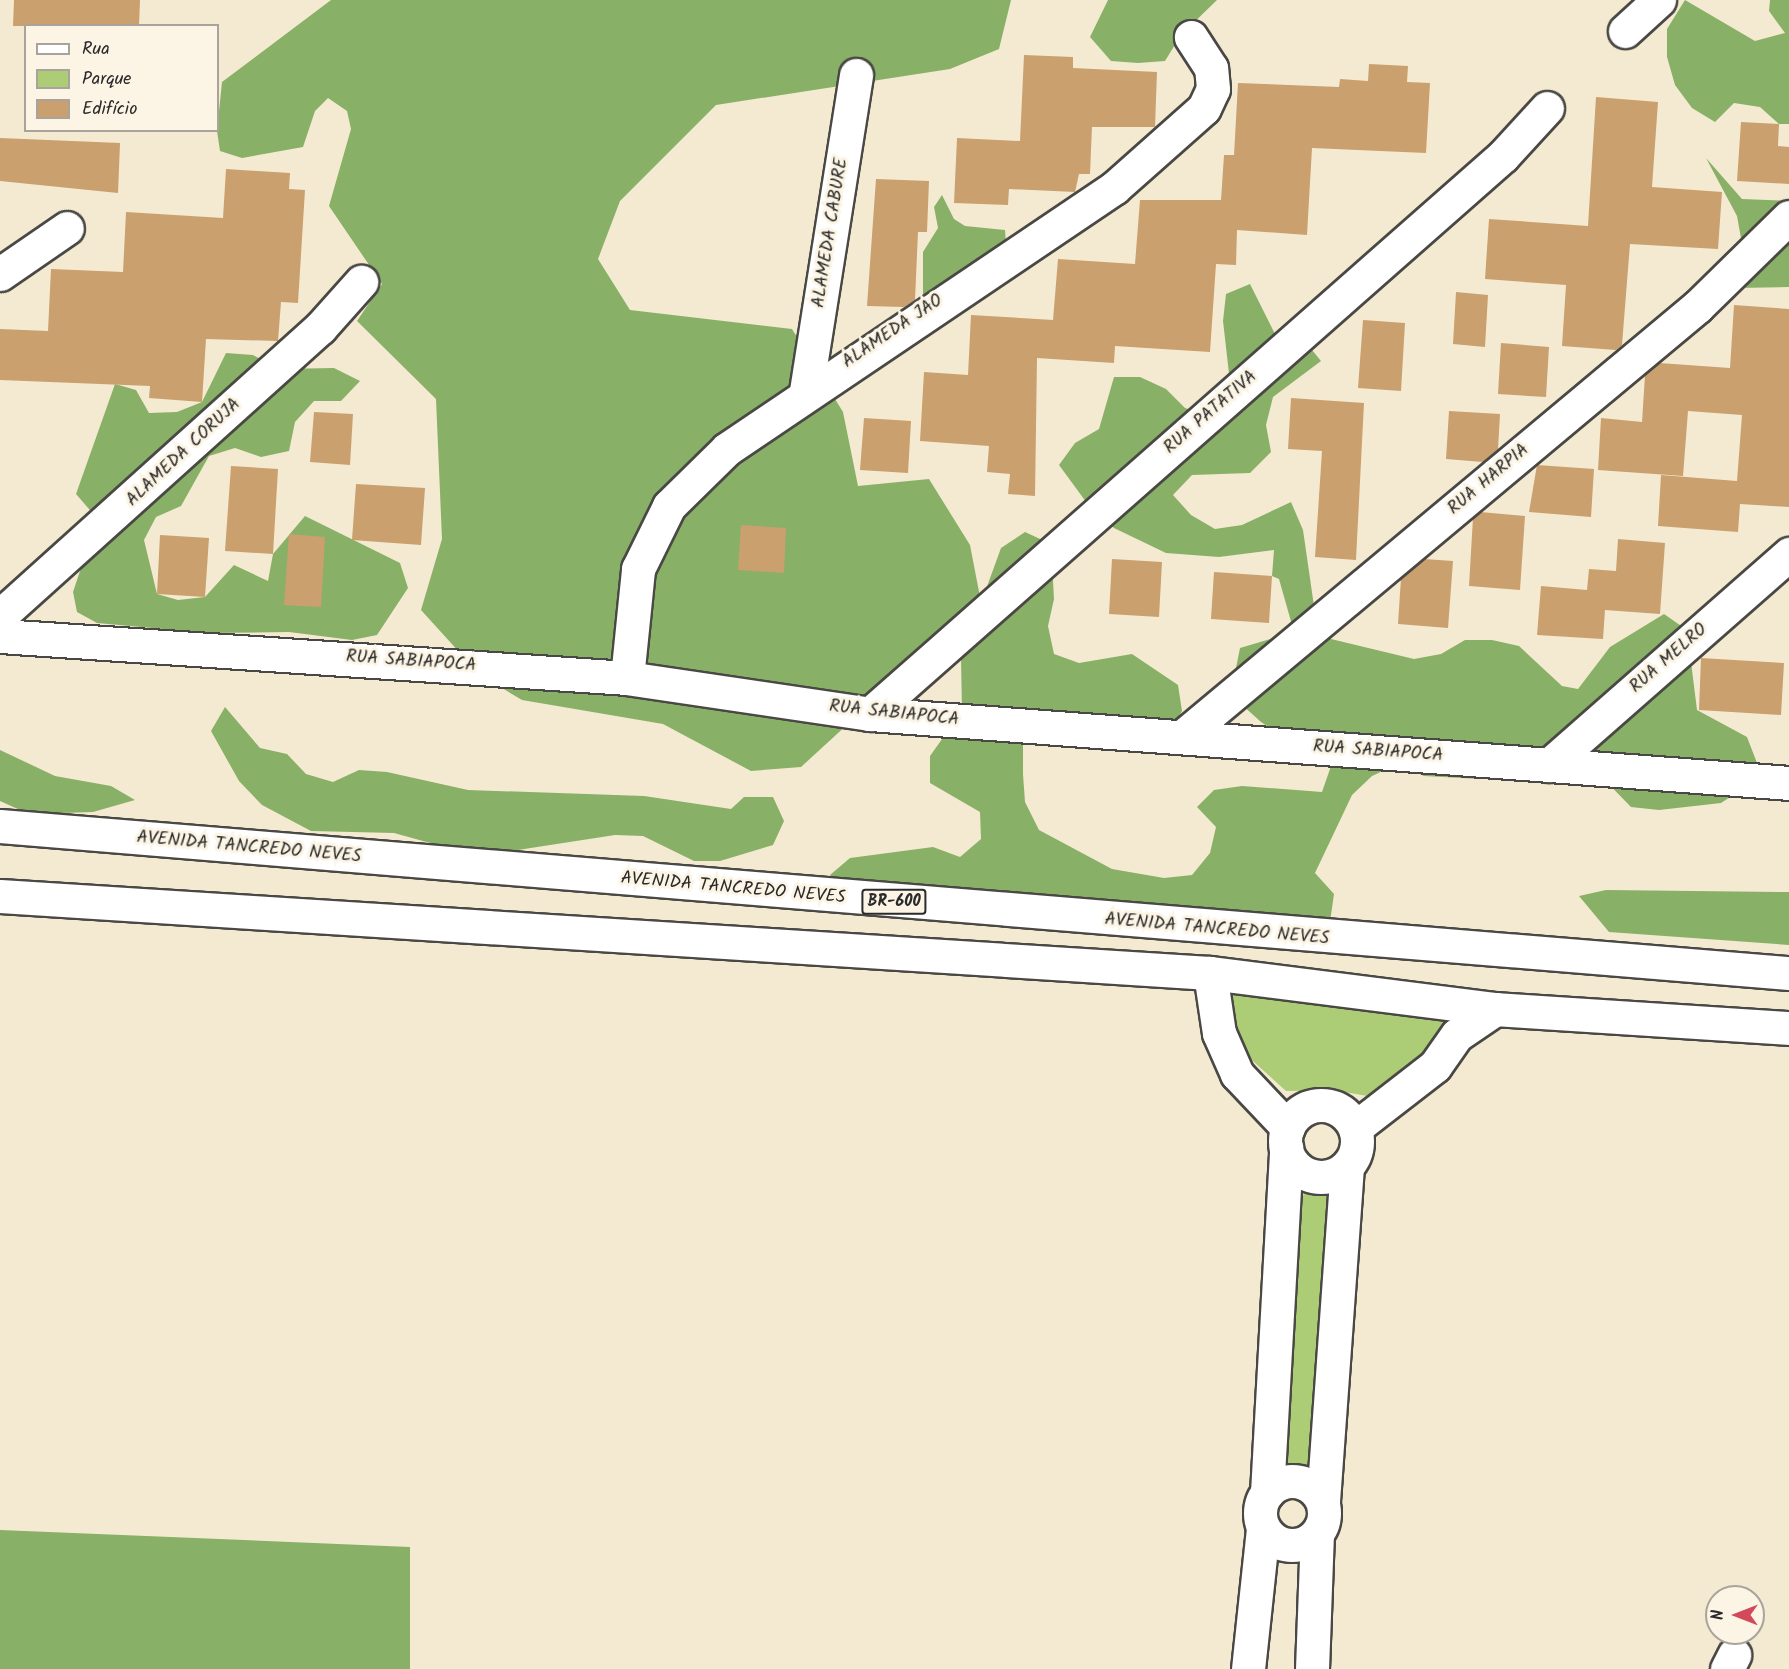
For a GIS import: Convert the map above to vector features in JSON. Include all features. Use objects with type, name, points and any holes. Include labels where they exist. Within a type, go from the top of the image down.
[{"type":"street","points":[[1625,31],[1659,0]]},
{"type":"street","name":"ALAMEDA JAO","points":[[627,678],[638,569],[669,507],[727,449],[806,391],[1114,188],[1204,108],[1213,88],[1211,68],[1191,37]]},
{"type":"street","name":"ALAMEDA CABURE","points":[[806,391],[856,75]]},
{"type":"street","name":"RUA PATATIVA","points":[[870,714],[1503,156],[1547,108]]},
{"type":"street","name":"RUA HARPIA","points":[[1182,736],[1698,306],[1789,217]]},
{"type":"street","points":[[0,274],[67,228]]},
{"type":"street","name":"ALAMEDA CORUJA","points":[[0,616],[320,328],[361,282]]},
{"type":"street","name":"RUA MELRO","points":[[1549,765],[1789,554]]},
{"type":"street","name":"RUA SABIAPOCA","points":[[0,636],[627,678],[870,714],[1789,783]]},
{"type":"street","name":"AVENIDA TANCREDO NEVES","points":[[0,826],[1789,973]]},
{"type":"street","points":[[0,896],[1210,973],[1495,1009],[1789,1028]]},
{"type":"street","points":[[1210,973],[1219,1033],[1237,1074],[1287,1138],[1299,1170],[1310,1176],[1336,1174],[1347,1167]]},
{"type":"street","points":[[1355,1128],[1435,1066],[1457,1035],[1495,1009]]},
{"type":"street","points":[[1248,1669],[1263,1529],[1260,1517],[1267,1493],[1287,1138],[1304,1109],[1328,1105],[1355,1128],[1356,1148],[1347,1167],[1323,1524],[1317,1535],[1312,1669]]},
{"type":"street","points":[[1267,1493],[1297,1481],[1323,1501]]},
{"type":"street","points":[[1263,1529],[1289,1546],[1317,1535]]},
{"type":"green space","points":[[331,0],[1011,0],[999,49],[950,69],[716,105],[620,201],[598,259],[630,310],[792,329],[843,412],[858,486],[929,479],[970,545],[981,602],[801,767],[751,771],[663,724],[522,700],[480,675],[421,610],[442,539],[436,399],[357,321],[382,284],[329,206],[351,129],[347,111],[328,98],[315,111],[303,147],[242,158],[220,151],[217,132],[219,132],[222,82]]},
{"type":"green space","points":[[1108,0],[1217,0],[1181,35],[1165,61],[1138,63],[1111,61],[1090,37]]},
{"type":"green space","points":[[1685,0],[1755,41],[1785,33],[1769,11],[1770,0],[1789,0],[1789,124],[1779,124],[1760,107],[1734,103],[1715,122],[1692,108],[1675,85],[1667,57],[1667,29]]},
{"type":"green space","points":[[1706,158],[1742,199],[1789,201],[1789,287],[1735,288],[1742,244],[1737,216]]},
{"type":"green space","points":[[942,195],[954,219],[965,226],[1005,230],[1006,244],[923,308],[923,252],[938,228],[934,207]]},
{"type":"green space","points":[[1250,284],[1276,336],[1303,339],[1321,361],[1273,397],[1266,425],[1271,452],[1250,473],[1192,475],[1173,495],[1191,515],[1215,529],[1242,525],[1291,502],[1303,530],[1315,613],[1331,639],[1414,659],[1441,654],[1465,640],[1492,640],[1519,646],[1562,686],[1578,689],[1610,647],[1664,614],[1687,630],[1697,710],[1747,737],[1757,763],[1744,788],[1721,803],[1659,810],[1631,807],[1593,768],[1481,779],[1424,776],[1398,764],[1372,776],[1352,795],[1315,873],[1334,894],[1330,922],[841,900],[830,875],[850,858],[933,847],[960,857],[981,839],[980,812],[930,783],[930,756],[962,711],[961,658],[1001,548],[1025,532],[1051,544],[1054,599],[1048,626],[1054,654],[1079,663],[1132,654],[1178,685],[1182,711],[1167,736],[1032,717],[1023,744],[1023,774],[1025,802],[1039,830],[1112,869],[1164,878],[1192,875],[1210,853],[1216,827],[1197,807],[1214,790],[1242,786],[1322,792],[1331,766],[1261,722],[1240,703],[1234,678],[1240,648],[1294,632],[1279,579],[1272,576],[1274,550],[1219,557],[1166,553],[1114,528],[1092,510],[1059,465],[1075,443],[1099,429],[1114,377],[1140,377],[1166,389],[1185,408],[1211,416],[1232,400],[1223,321],[1226,294]]},
{"type":"green space","points":[[226,353],[253,355],[278,369],[334,368],[360,381],[341,401],[314,401],[295,422],[289,451],[261,457],[235,448],[209,456],[181,506],[156,517],[144,540],[157,594],[178,600],[205,597],[234,565],[268,581],[273,554],[305,516],[400,563],[408,588],[377,635],[352,640],[289,632],[207,633],[97,623],[77,612],[73,592],[82,565],[103,536],[95,516],[76,494],[115,384],[136,390],[149,413],[177,412],[202,402]]},
{"type":"green space","points":[[225,707],[260,748],[287,754],[306,774],[333,782],[359,770],[387,772],[468,790],[644,796],[731,809],[744,797],[773,797],[784,821],[773,845],[720,861],[694,861],[643,836],[615,835],[505,852],[452,849],[394,833],[311,831],[262,805],[239,781],[211,731]]},
{"type":"green space","points":[[0,750],[55,776],[111,786],[135,800],[93,812],[29,814],[0,801]]},
{"type":"green space","points":[[1606,890],[1789,892],[1789,945],[1609,932],[1579,896]]},
{"type":"green space","points":[[1230,994],[1452,1011],[1438,1048],[1373,1097],[1333,1090],[1286,1091],[1245,1054],[1231,1015]]},
{"type":"green space","points":[[1319,1187],[1329,1198],[1310,1469],[1295,1473],[1284,1461],[1299,1197]]},
{"type":"green space","points":[[0,1530],[410,1547],[410,1669],[0,1669]]},
{"type":"building","points":[[14,0],[140,0],[139,24],[24,24],[24,26],[13,26]]},
{"type":"building","points":[[1024,55],[1073,57],[1073,68],[1157,72],[1155,127],[1092,127],[1090,174],[1079,174],[1075,192],[1009,189],[1008,205],[954,203],[957,138],[1020,141]]},
{"type":"building","points":[[1369,64],[1408,66],[1407,82],[1430,83],[1426,153],[1312,148],[1307,235],[1237,230],[1236,265],[1216,264],[1210,352],[1115,346],[1114,363],[1037,358],[1035,496],[1008,494],[1010,474],[987,472],[989,446],[920,441],[924,372],[968,375],[971,315],[1053,320],[1058,259],[1135,264],[1140,200],[1221,200],[1224,155],[1234,155],[1238,83],[1339,87],[1340,79],[1368,81]]},
{"type":"building","points":[[1596,97],[1658,102],[1652,187],[1722,192],[1718,249],[1630,244],[1622,345],[1616,350],[1562,346],[1566,285],[1485,279],[1489,219],[1588,226]]},
{"type":"building","points":[[1741,122],[1779,124],[1778,146],[1789,147],[1789,184],[1737,181]]},
{"type":"building","points":[[0,138],[120,143],[118,193],[0,181]]},
{"type":"building","points":[[226,169],[290,173],[289,189],[305,190],[298,303],[281,302],[278,341],[206,339],[202,402],[149,398],[150,386],[0,380],[0,329],[48,331],[51,269],[123,272],[126,212],[223,218]]},
{"type":"building","points":[[876,179],[929,181],[927,232],[918,232],[915,300],[904,307],[867,306]]},
{"type":"building","points":[[1456,292],[1488,295],[1485,347],[1453,344]]},
{"type":"building","points":[[1734,305],[1789,309],[1789,507],[1740,504],[1738,532],[1658,526],[1661,475],[1737,481],[1742,415],[1688,411],[1683,476],[1598,470],[1601,418],[1642,422],[1645,375],[1659,363],[1730,368]]},
{"type":"building","points":[[1363,320],[1405,323],[1401,391],[1358,388]]},
{"type":"building","points":[[1501,343],[1549,347],[1546,397],[1498,394]]},
{"type":"building","points":[[1291,398],[1364,403],[1356,560],[1315,557],[1322,451],[1288,449]]},
{"type":"building","points":[[1449,411],[1500,414],[1498,449],[1483,462],[1446,459]]},
{"type":"building","points":[[314,412],[353,414],[350,465],[310,462]]},
{"type":"building","points":[[864,418],[911,421],[908,473],[860,470]]},
{"type":"building","points":[[1537,465],[1594,469],[1591,517],[1529,512]]},
{"type":"building","points":[[231,466],[278,469],[273,554],[225,551]]},
{"type":"building","points":[[356,484],[425,488],[421,545],[352,540]]},
{"type":"building","points":[[1480,512],[1525,516],[1520,590],[1469,586],[1473,518]]},
{"type":"building","points":[[741,525],[786,528],[784,573],[738,570]]},
{"type":"building","points":[[289,534],[325,537],[321,607],[284,605]]},
{"type":"building","points":[[160,535],[209,538],[205,597],[157,594]]},
{"type":"building","points":[[1618,539],[1665,543],[1660,614],[1605,610],[1603,639],[1537,635],[1541,586],[1587,590],[1589,569],[1616,571]]},
{"type":"building","points":[[1112,559],[1162,562],[1159,617],[1109,614]]},
{"type":"building","points":[[1424,559],[1453,561],[1448,628],[1398,624],[1401,578]]},
{"type":"building","points":[[1214,572],[1272,576],[1269,623],[1211,619]]},
{"type":"building","points":[[1701,658],[1784,663],[1781,715],[1699,710]]}]
